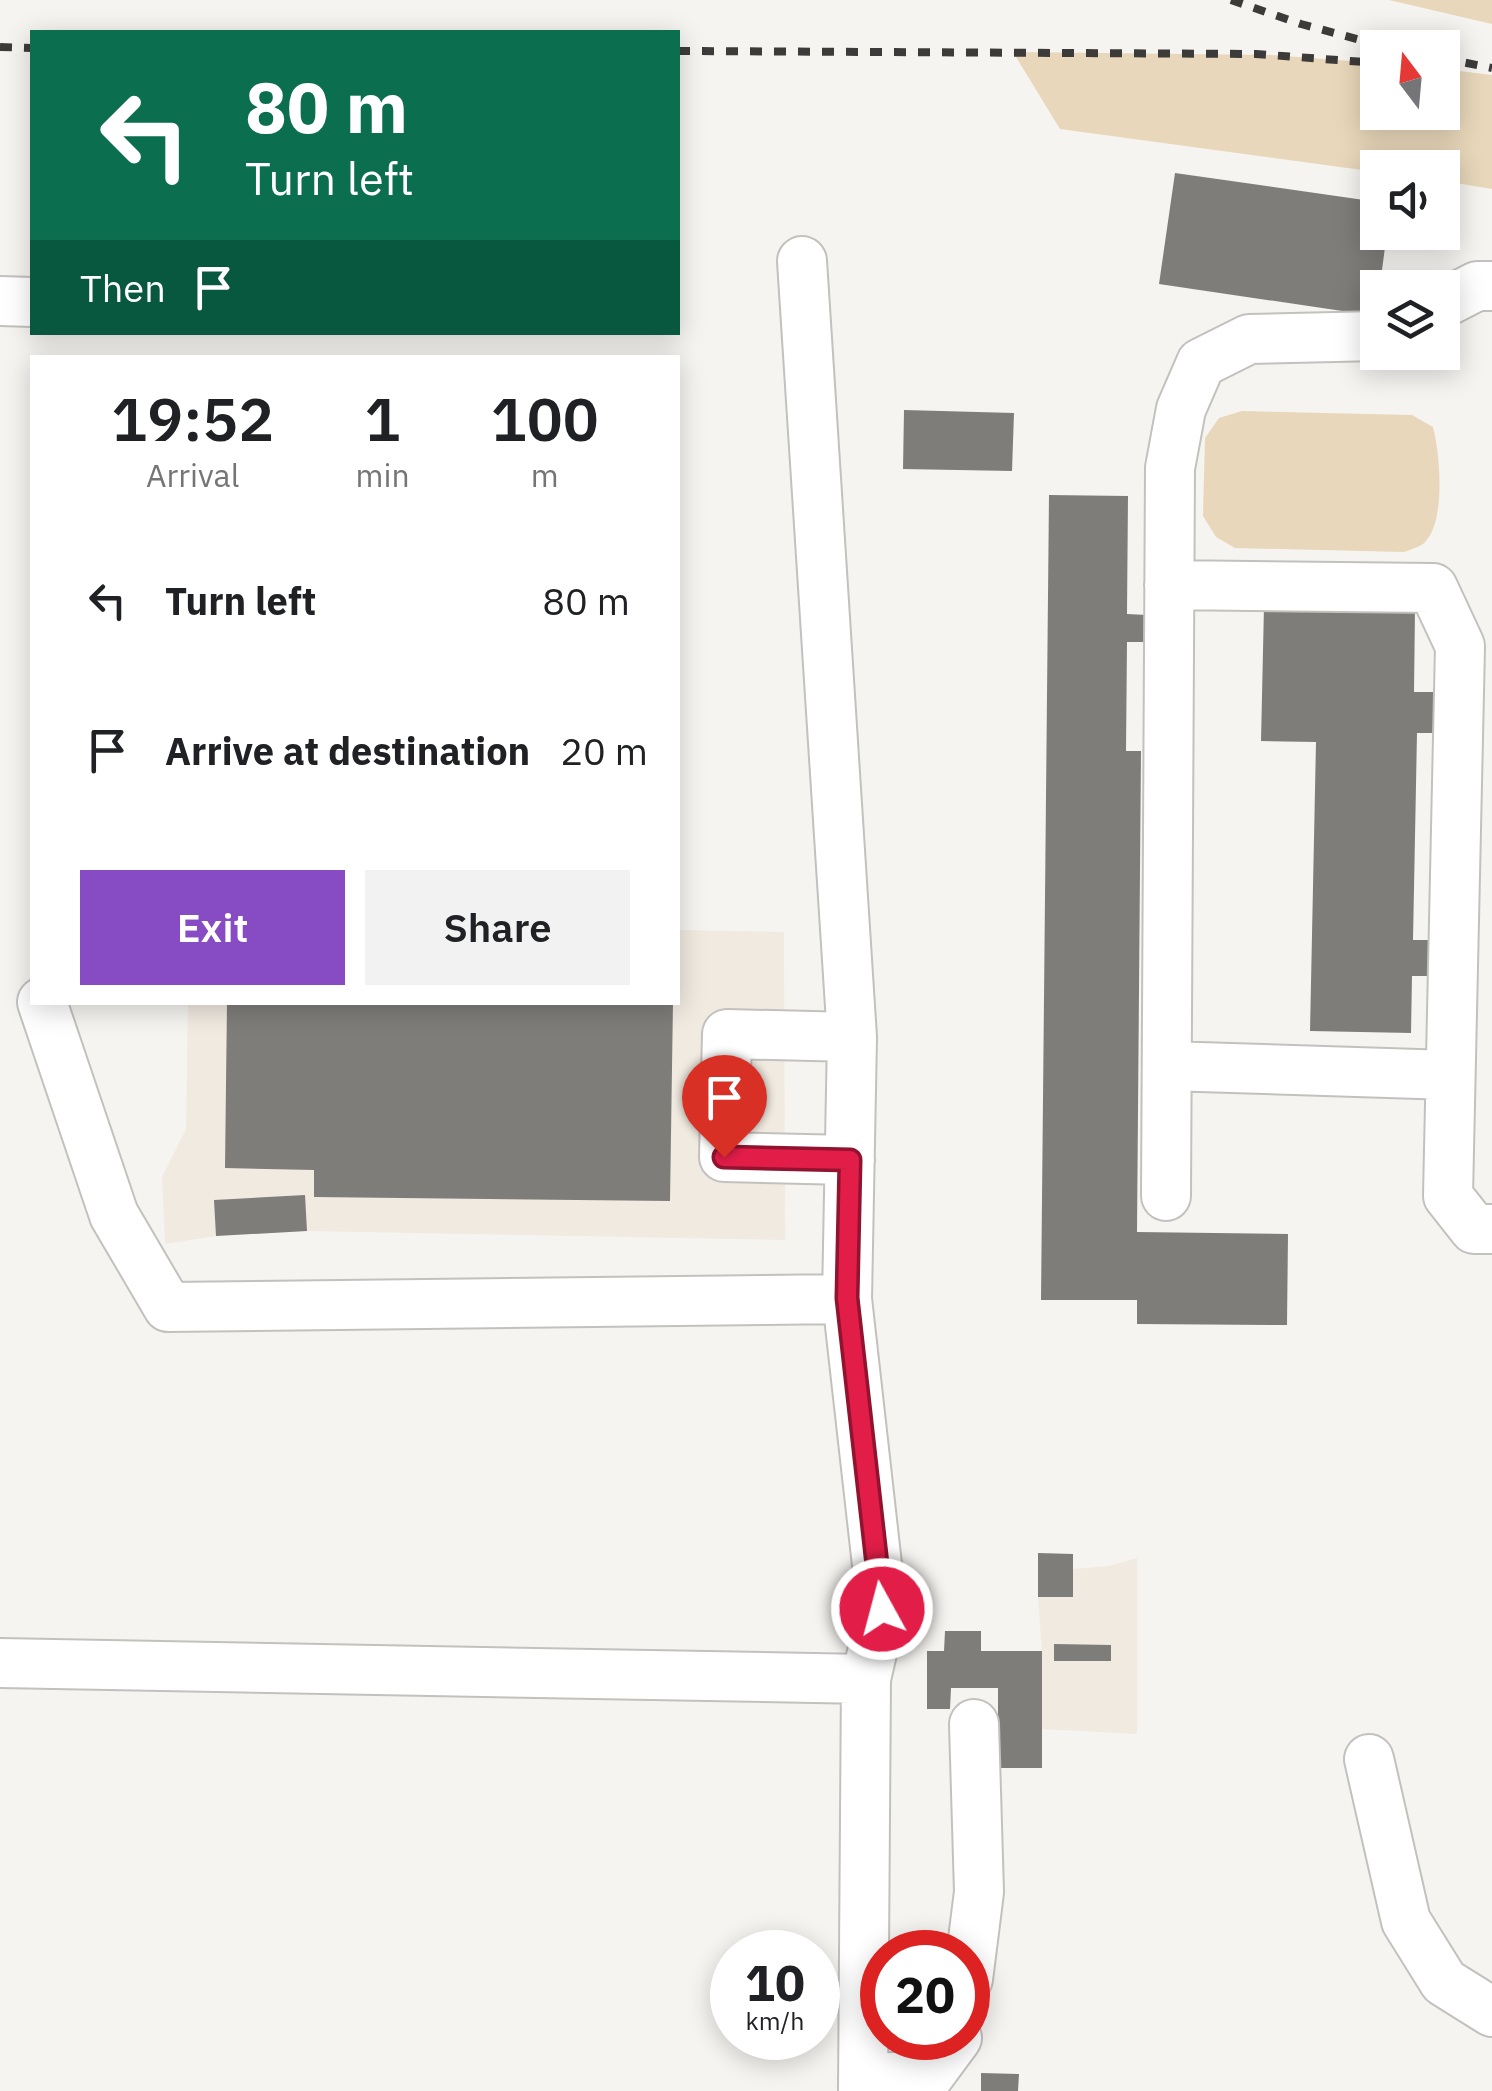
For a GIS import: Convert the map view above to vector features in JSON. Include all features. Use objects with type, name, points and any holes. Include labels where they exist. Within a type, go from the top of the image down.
[{"type":"street","points":[[802,261],[852,1037],[847,1298],[882,1609],[866,1680],[863,2084],[929,2076],[941,2060]]},
{"type":"street","points":[[1460,294],[1476,286],[1492,286]]},
{"type":"street","points":[[0,301],[30,302]]},
{"type":"street","points":[[1166,1196],[1170,468],[1180,409],[1201,363],[1249,338],[1360,336]]},
{"type":"street","points":[[1170,585],[1433,588],[1476,646],[1450,1074],[1448,1196],[1474,1229],[1492,1229]]},
{"type":"street","points":[[43,1005],[114,1215],[168,1307],[847,1298]]},
{"type":"street","points":[[850,1160],[724,1157],[727,1034],[852,1037]]},
{"type":"street","points":[[1167,1066],[1450,1074]]},
{"type":"street","points":[[0,1662],[866,1680]]},
{"type":"street","points":[[974,1724],[979,1892],[974,1930]]},
{"type":"street","points":[[1369,1759],[1406,1921],[1444,1982],[1492,2012]]},
{"type":"shaded area","points":[[1389,0],[1492,0],[1492,24]]},
{"type":"shaded area","points":[[1013,52],[1272,55],[1360,62],[1360,130],[1460,130],[1460,71],[1492,75],[1492,189],[1460,184],[1460,150],[1360,150],[1360,170],[1060,129]]},
{"type":"shaded area","points":[[1242,411],[1412,415],[1433,427],[1439,503],[1432,532],[1418,547],[1404,552],[1235,548],[1216,537],[1203,516],[1205,438],[1219,418]]},
{"type":"shaded area","points":[[680,930],[784,932],[785,1240],[307,1231],[216,1236],[165,1244],[162,1177],[186,1129],[188,1005],[680,1005]]},
{"type":"shaded area","points":[[1137,1558],[1137,1734],[1042,1729],[1038,1597],[1072,1597],[1073,1569],[1109,1566]]},
{"type":"building","points":[[1175,173],[1360,199],[1360,250],[1385,250],[1382,270],[1360,270],[1360,314],[1159,284]]},
{"type":"building","points":[[904,410],[1014,413],[1012,471],[903,469]]},
{"type":"building","points":[[1049,495],[1128,496],[1127,614],[1147,615],[1146,642],[1127,642],[1126,751],[1141,751],[1137,1232],[1288,1234],[1287,1325],[1137,1324],[1137,1300],[1041,1300]]},
{"type":"building","points":[[1264,606],[1415,609],[1414,692],[1437,692],[1436,733],[1417,733],[1413,940],[1436,940],[1435,976],[1412,976],[1411,1033],[1310,1031],[1316,742],[1261,741]]},
{"type":"building","points":[[227,1005],[673,1005],[670,1201],[314,1197],[314,1170],[225,1168]]},
{"type":"building","points":[[305,1195],[307,1231],[216,1236],[214,1200]]},
{"type":"building","points":[[1038,1553],[1073,1554],[1073,1597],[1038,1597]]},
{"type":"building","points":[[945,1631],[981,1631],[981,1651],[1042,1651],[1042,1768],[998,1768],[998,1688],[951,1688],[950,1709],[927,1709],[927,1651],[944,1651]]},
{"type":"building","points":[[1054,1644],[1111,1645],[1111,1661],[1054,1661]]},
{"type":"building","points":[[981,2073],[1019,2074],[1018,2091],[981,2091]]},
{"type":"railway","points":[[1231,0],[1360,40]]},
{"type":"railway","points":[[0,47],[30,48]]},
{"type":"railway","points":[[680,51],[1256,54],[1360,62]]},
{"type":"railway","points":[[1460,62],[1492,68]]},
{"type":"route","points":[[724,1157],[850,1160],[847,1298],[882,1609]]}]
